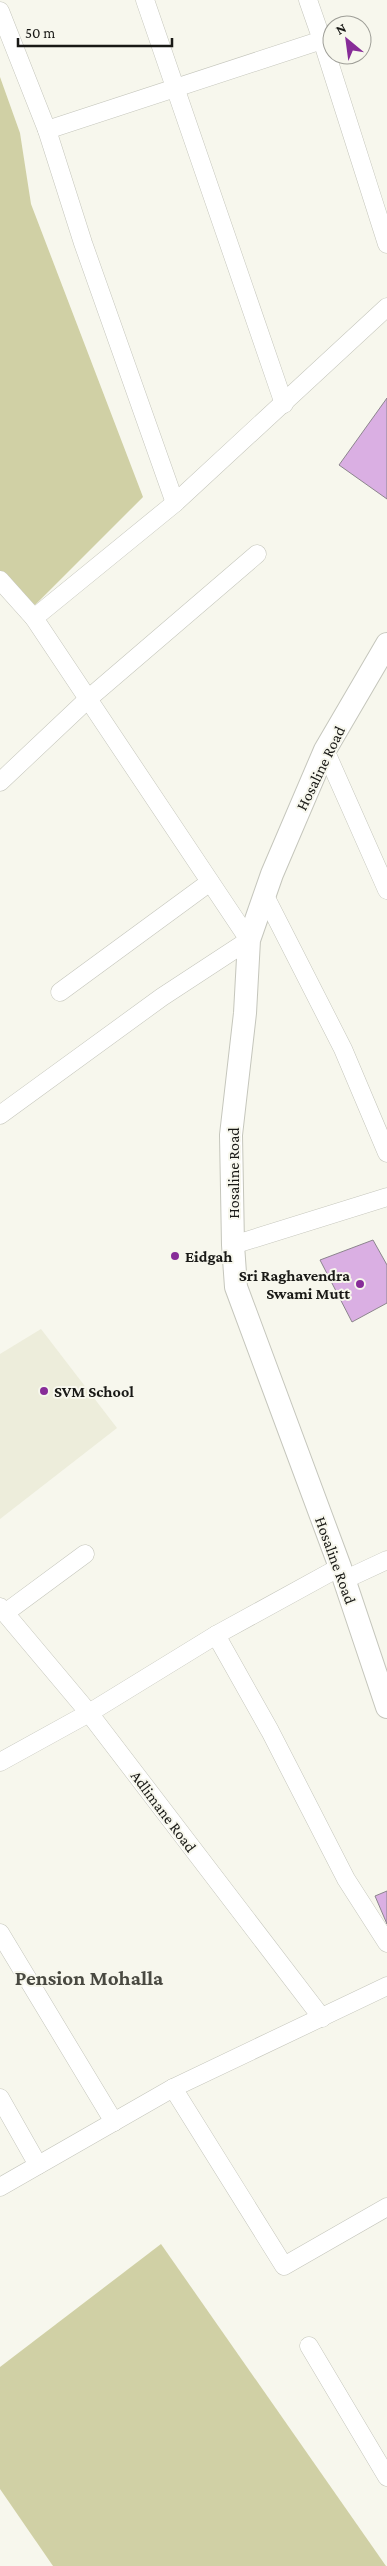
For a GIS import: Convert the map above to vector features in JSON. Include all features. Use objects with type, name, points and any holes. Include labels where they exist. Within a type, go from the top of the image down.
[{"type":"street","points":[[145,0],[284,404]]},
{"type":"street","points":[[47,130],[322,40],[308,0]]},
{"type":"street","points":[[0,11],[47,130],[84,243],[175,503]]},
{"type":"street","points":[[330,65],[387,244]]},
{"type":"street","points":[[34,618],[175,503],[387,307]]},
{"type":"street","points":[[0,782],[88,699],[257,554]]},
{"type":"street","points":[[0,580],[34,618],[249,940],[154,1002],[0,1116]]},
{"type":"street","name":"Hosaline Road","points":[[387,644],[325,750],[264,894],[249,940],[245,1013],[231,1135],[232,1245],[236,1287],[342,1573],[387,1707]]},
{"type":"street","points":[[325,750],[387,890]]},
{"type":"street","points":[[60,992],[210,882]]},
{"type":"street","points":[[264,894],[343,1049],[387,1152]]},
{"type":"street","points":[[232,1245],[387,1198]]},
{"type":"street","points":[[2,1610],[85,1554]]},
{"type":"street","points":[[0,1762],[89,1713],[216,1635],[342,1573],[387,1560]]},
{"type":"street","name":"Adlimane Road","points":[[2,1610],[89,1713],[322,2018]]},
{"type":"street","points":[[216,1635],[270,1731],[346,1879],[387,1943]]},
{"type":"street","points":[[0,1933],[114,2122]]},
{"type":"street","points":[[0,2187],[173,2088],[387,1986]]},
{"type":"street","points":[[173,2088],[284,2266],[387,2207]]},
{"type":"street","points":[[0,2098],[38,2165]]},
{"type":"street","points":[[309,2346],[387,2477]]},
{"type":"shaded area","name":"SVM School","points":[[41,1329],[117,1428],[0,1519],[0,1354]]},
{"type":"green space","points":[[0,77],[20,133],[31,204],[143,497],[35,605],[0,585]]},
{"type":"green space","points":[[161,2244],[386,2566],[53,2566],[0,2489],[0,2367]]},
{"type":"building","points":[[387,398],[387,499],[339,465]]},
{"type":"building","name":"Sri Raghavendra Swami Mutt","points":[[373,1240],[387,1265],[387,1303],[352,1322],[320,1260]]},
{"type":"building","points":[[387,1891],[387,1924],[375,1896]]},
{"type":"place","name":"Eidgah","points":[[175,1256]]},
{"type":"place","name":"Sri Raghavendra Swami Mutt","points":[[360,1284]]},
{"type":"place","name":"SVM School","points":[[44,1391]]},
{"type":"district","name":"Pension Mohalla","points":[[89,1978]]}]
